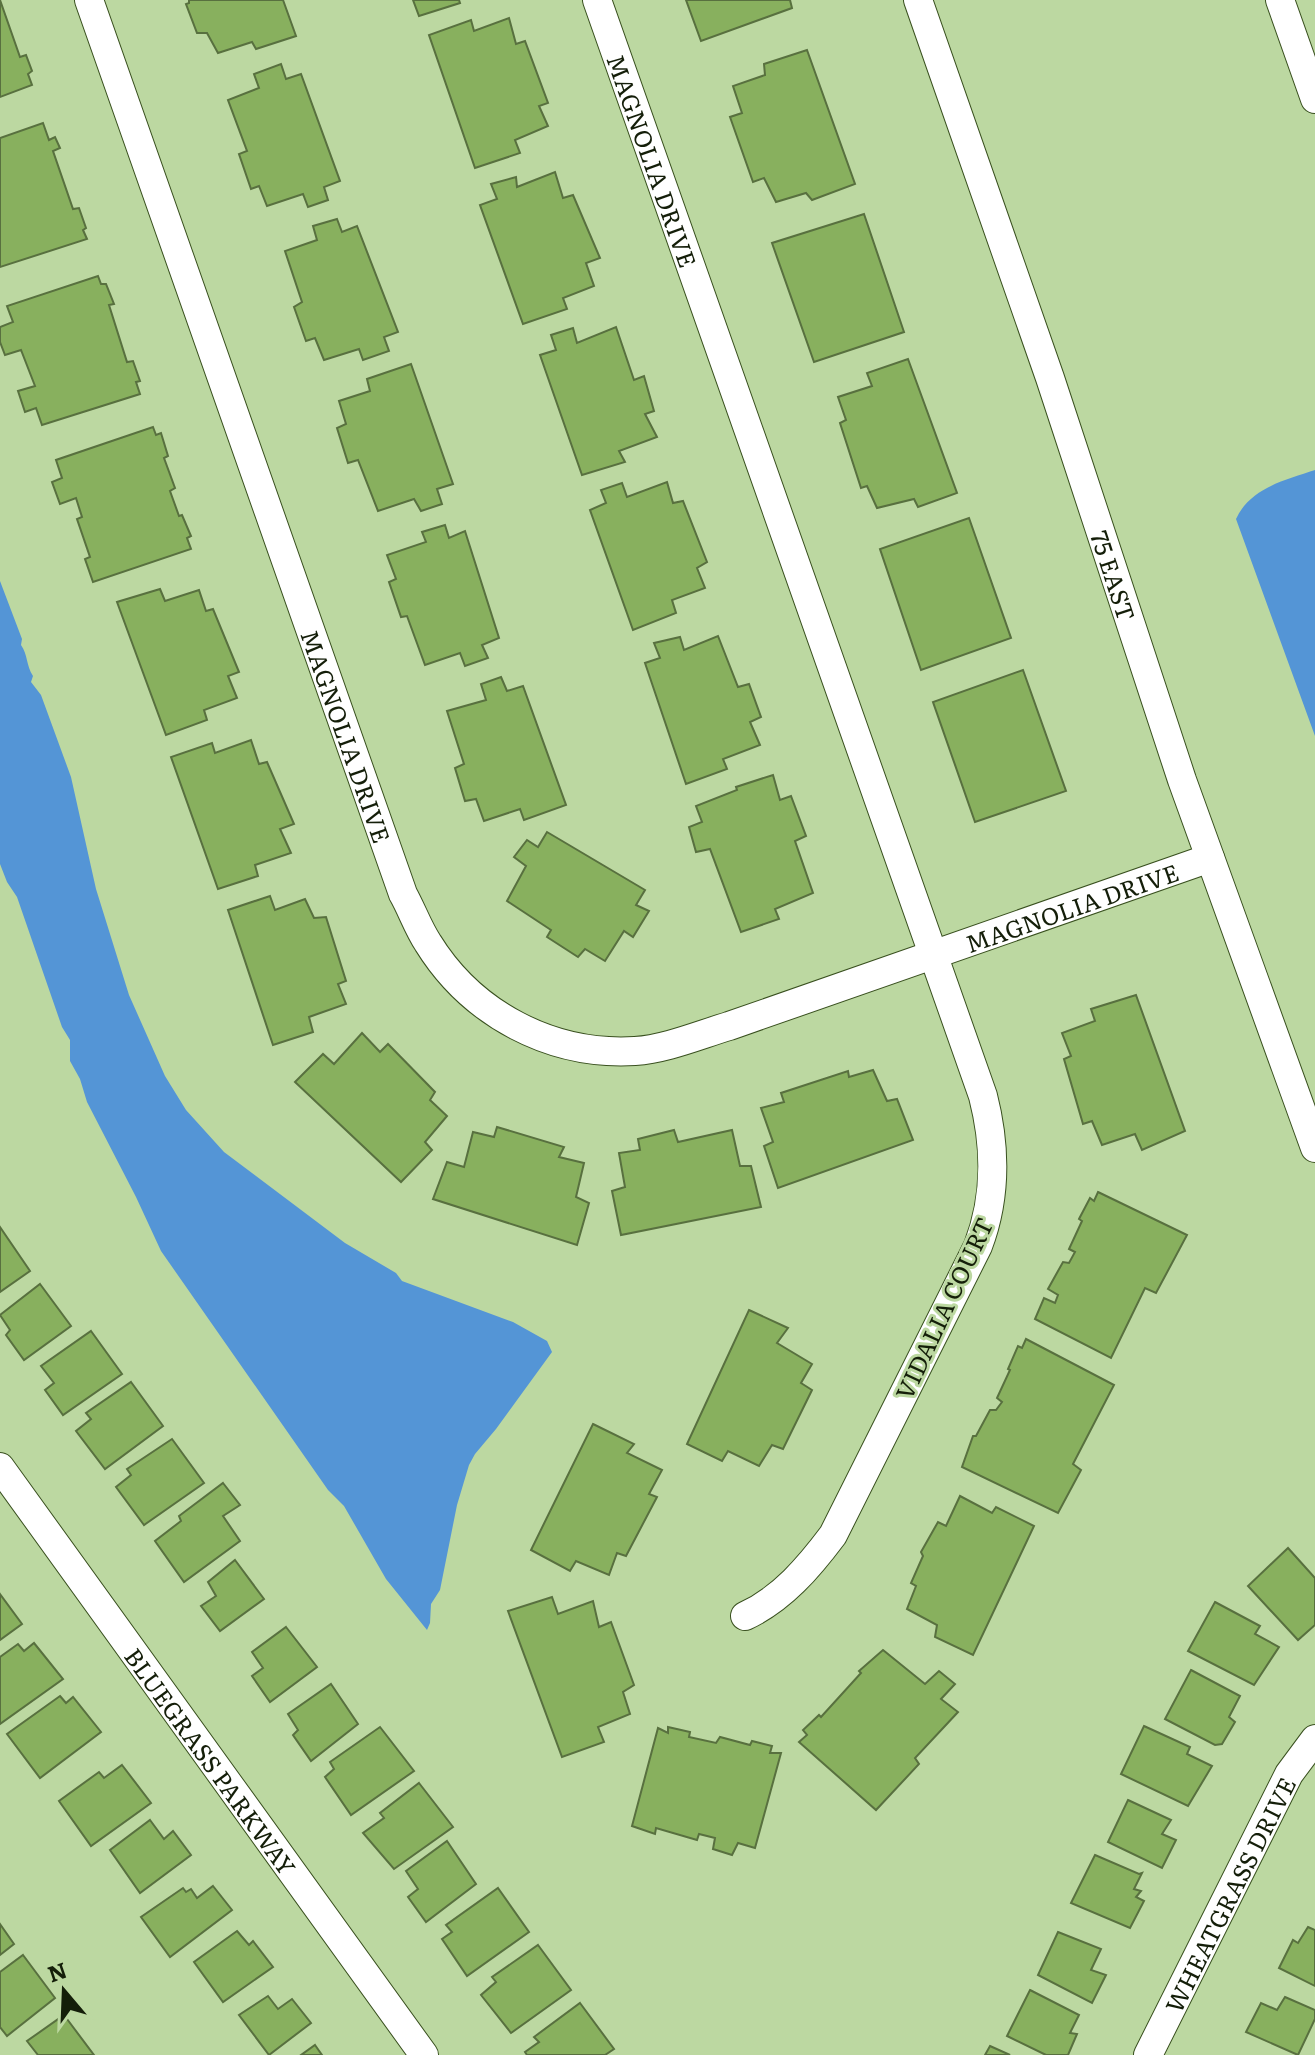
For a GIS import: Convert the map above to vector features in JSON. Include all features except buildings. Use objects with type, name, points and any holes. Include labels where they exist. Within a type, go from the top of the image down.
[{"type":"street","name":"MAGNOLIA DRIVE","points":[[89,0],[403,894],[427,943],[459,985],[500,1018],[523,1031],[581,1047],[634,1051],[667,1045],[1210,858]]},
{"type":"street","name":"MAGNOLIA DRIVE","points":[[597,0],[933,955]]},
{"type":"street","name":"75 EAST","points":[[918,0],[1050,378],[1210,858],[1315,1148]]},
{"type":"street","points":[[1280,0],[1315,99]]},
{"type":"street","name":"VIDALIA COURT","points":[[745,1616],[761,1609],[786,1589],[813,1562],[833,1535],[978,1246],[987,1222],[993,1176],[991,1125],[933,955]]},
{"type":"street","name":"BLUEGRASS PARKWAY","points":[[0,1467],[424,2055]]},
{"type":"street","name":"WHEATGRASS DRIVE","points":[[1148,2055],[1289,1774],[1315,1739]]},
{"type":"water","points":[[1315,470],[1315,736],[1236,519],[1242,508],[1259,493]]},
{"type":"water","points":[[0,581],[22,639],[21,645],[33,676],[31,682],[41,695],[71,777],[96,889],[129,995],[165,1076],[186,1110],[224,1152],[345,1243],[396,1273],[402,1281],[513,1322],[547,1341],[552,1352],[469,1465],[457,1505],[440,1590],[431,1604],[427,1630],[386,1579],[344,1506],[328,1490],[161,1251],[70,1061],[70,1040],[62,1027],[17,897],[0,864]]}]
